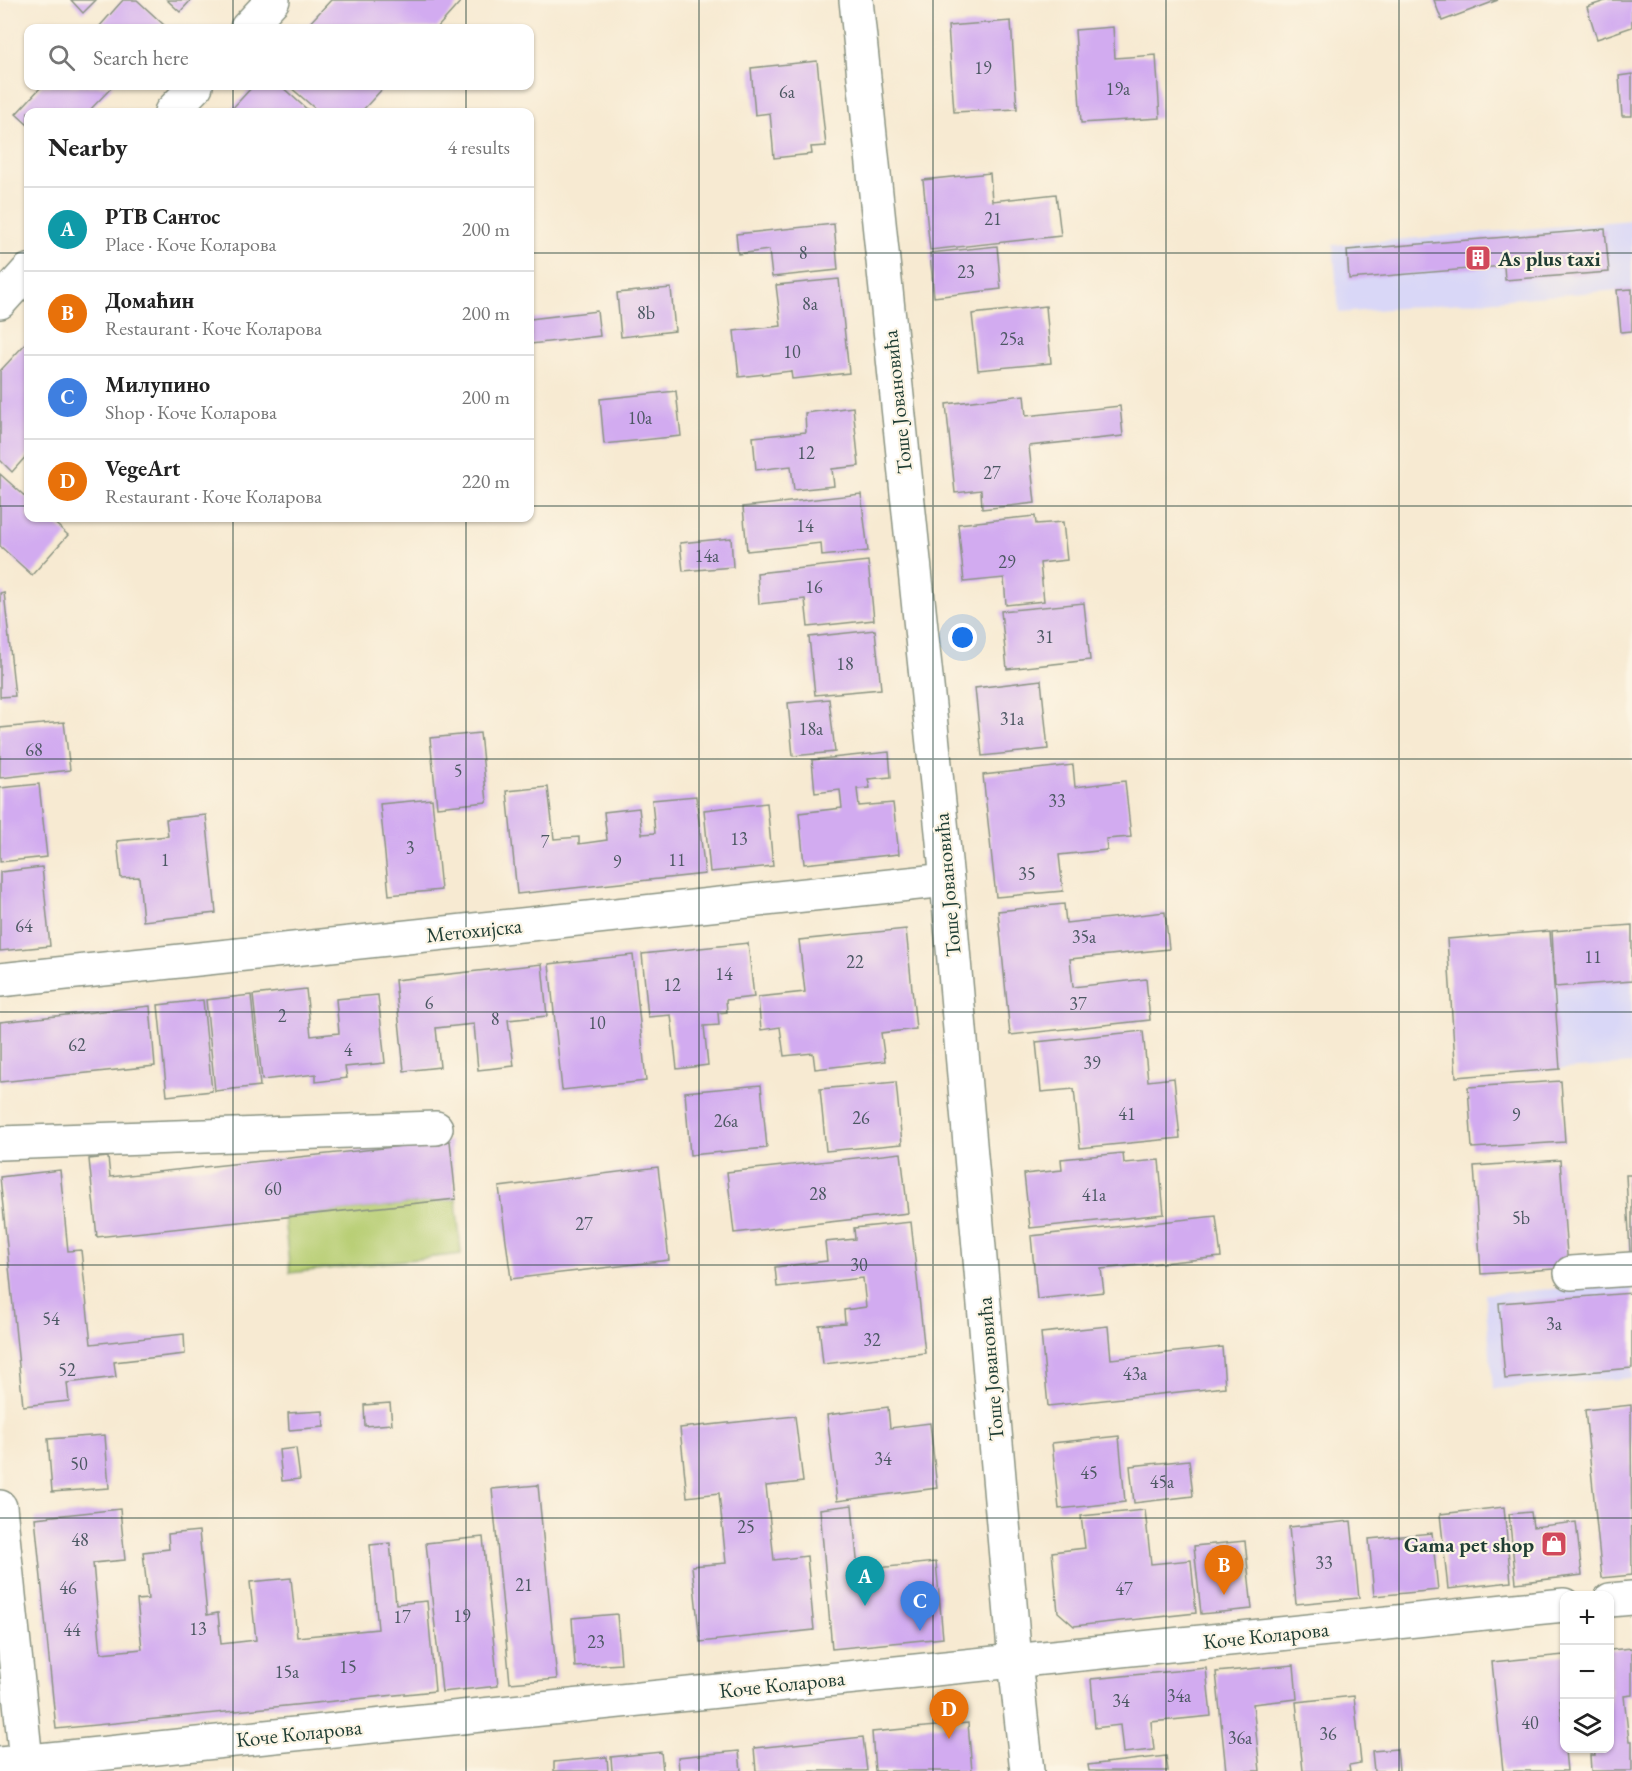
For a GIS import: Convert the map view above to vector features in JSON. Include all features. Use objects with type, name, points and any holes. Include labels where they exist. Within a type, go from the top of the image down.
[{"type":"street","points":[[251,24],[273,0]]},
{"type":"street","name":"Тоше Јовановића","points":[[856,0],[947,880],[1015,1661],[1028,1771]]},
{"type":"street","points":[[175,108],[192,90]]},
{"type":"street","points":[[0,302],[24,275]]},
{"type":"street","name":"Метохијска","points":[[0,980],[947,880]]},
{"type":"street","points":[[0,1143],[436,1128]]},
{"type":"street","points":[[1571,1274],[1632,1269]]},
{"type":"street","points":[[0,1507],[18,1765]]},
{"type":"street","points":[[1614,1600],[1632,1598]]},
{"type":"street","name":"Коче Коларова","points":[[18,1765],[1560,1605]]},
{"type":"shaded area","points":[[1632,220],[1632,289],[1339,313],[1333,245]]},
{"type":"shaded area","points":[[1632,925],[1632,1064],[1456,1077],[1447,939]]},
{"type":"shaded area","points":[[1632,1283],[1632,1378],[1493,1389],[1485,1294]]},
{"type":"green space","points":[[456,1199],[461,1254],[290,1273],[284,1217]]},
{"type":"building","points":[[71,0],[96,0],[83,13]]},
{"type":"building","points":[[123,0],[137,0],[163,24],[102,24]]},
{"type":"building","points":[[167,0],[191,0],[180,12]]},
{"type":"building","points":[[331,0],[462,0],[441,24],[309,24]]},
{"type":"building","points":[[1434,0],[1498,0],[1442,21]]},
{"type":"building","points":[[1608,0],[1632,0],[1632,27],[1597,39],[1587,7]]},
{"type":"building","points":[[1011,21],[1017,109],[954,112],[948,26]]},
{"type":"building","points":[[1113,27],[1115,58],[1156,55],[1160,118],[1081,123],[1075,30]]},
{"type":"building","points":[[817,61],[826,146],[811,147],[812,154],[774,158],[770,113],[755,115],[751,68]]},
{"type":"building","points":[[1632,74],[1632,116],[1622,116],[1619,76]]},
{"type":"building","points":[[38,90],[109,90],[92,108],[24,108],[24,121],[16,114]]},
{"type":"building","points":[[249,90],[285,90],[306,108],[233,108]]},
{"type":"building","points":[[294,90],[381,90],[365,108],[314,108]]},
{"type":"building","points":[[990,173],[992,201],[1056,194],[1061,236],[930,250],[923,180]]},
{"type":"building","points":[[834,224],[838,270],[772,277],[769,250],[738,254],[736,234]]},
{"type":"building","name":"As plus taxi","points":[[1605,229],[1609,272],[1505,280],[1504,266],[1349,279],[1347,250]]},
{"type":"building","points":[[997,246],[1001,289],[934,297],[930,253]]},
{"type":"building","points":[[839,279],[849,373],[792,379],[791,371],[739,377],[734,331],[781,326],[776,285]]},
{"type":"building","points":[[671,288],[675,331],[621,337],[617,293]]},
{"type":"building","points":[[1632,289],[1632,331],[1621,332],[1617,290]]},
{"type":"building","points":[[1046,306],[1051,363],[978,370],[972,314]]},
{"type":"building","points":[[597,311],[600,336],[534,344],[534,319]]},
{"type":"building","points":[[24,345],[24,458],[12,472],[0,460],[0,371]]},
{"type":"building","points":[[676,391],[681,436],[604,444],[600,399]]},
{"type":"building","points":[[1024,395],[1026,416],[1120,406],[1123,436],[1029,446],[1035,503],[982,509],[981,490],[955,493],[946,404]]},
{"type":"building","points":[[853,407],[859,466],[832,469],[834,486],[794,490],[791,466],[756,470],[753,437],[806,432],[805,413]]},
{"type":"building","points":[[0,474],[24,495],[24,522],[53,522],[68,535],[32,575],[0,546]]},
{"type":"building","points":[[861,494],[868,551],[822,556],[821,543],[747,551],[743,507]]},
{"type":"building","points":[[1035,516],[1036,524],[1063,522],[1067,560],[1040,563],[1044,601],[1006,605],[1004,578],[964,582],[958,524]]},
{"type":"building","points":[[731,538],[733,567],[683,571],[680,543]]},
{"type":"building","points":[[868,561],[874,620],[808,627],[805,599],[759,604],[757,573]]},
{"type":"building","points":[[4,592],[15,696],[0,697],[0,593]]},
{"type":"building","points":[[1084,603],[1090,660],[1007,669],[1001,611]]},
{"type":"building","points":[[875,630],[881,689],[815,695],[809,637]]},
{"type":"building","points":[[1041,680],[1048,749],[982,756],[975,688]]},
{"type":"building","points":[[829,699],[835,752],[793,756],[788,703]]},
{"type":"building","points":[[64,722],[70,770],[0,778],[0,728]]},
{"type":"building","points":[[480,733],[487,802],[437,807],[430,738]]},
{"type":"building","points":[[889,752],[891,777],[868,779],[870,788],[857,789],[859,806],[893,803],[899,854],[804,864],[799,813],[842,808],[840,790],[815,793],[812,760]]},
{"type":"building","points":[[1073,765],[1075,787],[1125,781],[1131,837],[1106,839],[1107,850],[1059,855],[1063,891],[996,897],[983,775]]},
{"type":"building","points":[[39,784],[47,857],[0,862],[0,788]]},
{"type":"building","points":[[548,787],[554,839],[579,837],[579,844],[607,840],[604,812],[639,808],[642,834],[655,833],[652,800],[696,796],[705,874],[517,894],[507,791]]},
{"type":"building","points":[[432,799],[441,890],[389,895],[380,804]]},
{"type":"building","points":[[767,803],[773,866],[710,872],[704,810]]},
{"type":"building","points":[[206,815],[216,913],[143,921],[139,877],[121,878],[117,841],[168,836],[166,819]]},
{"type":"building","points":[[42,867],[50,946],[0,951],[0,872]]},
{"type":"building","points":[[1064,904],[1066,923],[1165,912],[1169,949],[1070,959],[1073,987],[1146,979],[1150,1020],[1010,1035],[998,911]]},
{"type":"building","points":[[1632,925],[1632,981],[1555,987],[1552,931]]},
{"type":"building","points":[[906,929],[916,1029],[881,1033],[885,1061],[815,1069],[813,1053],[784,1056],[780,1027],[761,1030],[758,997],[805,992],[799,940]]},
{"type":"building","points":[[1550,931],[1560,1069],[1456,1077],[1447,939]]},
{"type":"building","points":[[748,943],[754,997],[726,1000],[727,1012],[718,1013],[719,1025],[704,1026],[708,1065],[677,1069],[671,1015],[648,1017],[642,954]]},
{"type":"building","points":[[633,955],[646,1081],[562,1090],[549,964]]},
{"type":"building","points":[[542,964],[547,1016],[508,1020],[514,1066],[478,1070],[474,1024],[436,1028],[440,1067],[404,1071],[395,980]]},
{"type":"building","points":[[306,989],[311,1036],[339,1033],[336,999],[378,995],[385,1063],[345,1067],[347,1078],[316,1082],[316,1074],[262,1080],[253,995]]},
{"type":"building","points":[[251,995],[260,1086],[215,1091],[206,1000]]},
{"type":"building","points":[[203,1000],[212,1091],[167,1096],[158,1005]]},
{"type":"building","points":[[150,1006],[155,1066],[0,1082],[0,1022]]},
{"type":"building","points":[[1143,1031],[1148,1081],[1174,1078],[1180,1138],[1080,1148],[1074,1089],[1041,1092],[1036,1042]]},
{"type":"building","points":[[1561,1081],[1565,1142],[1472,1148],[1468,1087]]},
{"type":"building","points":[[896,1082],[902,1144],[826,1151],[820,1089]]},
{"type":"building","points":[[761,1085],[767,1148],[690,1155],[685,1092]]},
{"type":"building","points":[[450,1141],[456,1199],[97,1237],[89,1159],[108,1157],[110,1177]]},
{"type":"building","points":[[901,1153],[908,1213],[734,1233],[727,1172]]},
{"type":"building","points":[[1123,1153],[1124,1163],[1159,1160],[1164,1214],[1030,1228],[1024,1174],[1062,1170],[1061,1159]]},
{"type":"building","points":[[1560,1160],[1568,1268],[1481,1274],[1474,1166]]},
{"type":"building","points":[[658,1167],[669,1260],[511,1279],[499,1187]]},
{"type":"building","points":[[60,1170],[68,1251],[81,1250],[91,1344],[184,1334],[185,1354],[114,1362],[116,1377],[67,1383],[69,1401],[23,1406],[0,1177]]},
{"type":"building","points":[[1626,1175],[1632,1175],[1632,1253],[1630,1253]]},
{"type":"building","points":[[1216,1216],[1221,1257],[1101,1269],[1104,1292],[1037,1299],[1031,1236]]},
{"type":"building","points":[[911,1222],[925,1353],[823,1364],[819,1325],[845,1323],[844,1310],[866,1307],[863,1278],[777,1287],[775,1267],[827,1261],[825,1242],[855,1239],[854,1228]]},
{"type":"building","points":[[1632,1293],[1632,1368],[1505,1379],[1499,1303]]},
{"type":"building","points":[[1108,1326],[1111,1359],[1222,1347],[1225,1387],[1048,1406],[1041,1333]]},
{"type":"building","points":[[390,1403],[392,1424],[365,1426],[364,1405]]},
{"type":"building","points":[[1631,1405],[1632,1575],[1602,1578],[1585,1410]]},
{"type":"building","points":[[888,1407],[890,1428],[930,1423],[937,1488],[837,1501],[827,1415]]},
{"type":"building","points":[[323,1411],[324,1427],[289,1430],[288,1413]]},
{"type":"building","points":[[795,1416],[803,1482],[766,1486],[774,1560],[807,1556],[814,1630],[700,1642],[692,1566],[726,1563],[719,1493],[687,1497],[680,1428]]},
{"type":"building","points":[[105,1435],[109,1488],[52,1492],[48,1439]]},
{"type":"building","points":[[1119,1436],[1125,1502],[1059,1509],[1052,1443]]},
{"type":"building","points":[[296,1448],[300,1479],[282,1481],[279,1450]]},
{"type":"building","points":[[1189,1460],[1193,1496],[1134,1503],[1130,1466]]},
{"type":"building","points":[[538,1485],[557,1679],[510,1683],[492,1489]]},
{"type":"building","points":[[852,1505],[858,1570],[936,1562],[943,1638],[832,1649],[820,1509]]},
{"type":"building","points":[[1504,1507],[1511,1582],[1448,1589],[1440,1514]]},
{"type":"building","points":[[120,1509],[125,1560],[93,1563],[101,1653],[142,1649],[137,1600],[148,1599],[143,1552],[169,1549],[168,1534],[199,1531],[207,1615],[218,1613],[221,1644],[256,1640],[250,1582],[291,1578],[297,1637],[378,1629],[370,1545],[390,1543],[396,1604],[427,1601],[435,1691],[56,1729],[35,1518]]},
{"type":"building","points":[[1145,1510],[1151,1564],[1191,1560],[1196,1613],[1074,1626],[1058,1612],[1052,1552],[1085,1548],[1081,1516]]},
{"type":"building","points":[[1531,1512],[1533,1527],[1576,1522],[1582,1575],[1516,1583],[1509,1514]]},
{"type":"building","points":[[1351,1521],[1359,1598],[1296,1604],[1289,1527]]},
{"type":"building","points":[[1432,1533],[1438,1590],[1374,1596],[1369,1539]]},
{"type":"building","points":[[483,1537],[498,1686],[442,1692],[426,1543]]},
{"type":"building","points":[[1245,1541],[1252,1609],[1201,1614],[1194,1546]]},
{"type":"building","points":[[617,1614],[621,1664],[575,1667],[572,1618]]},
{"type":"building","points":[[1632,1648],[1632,1695],[1624,1696],[1629,1741],[1632,1741],[1632,1771],[1591,1771],[1590,1755],[1614,1753],[1614,1650]]},
{"type":"building","points":[[1560,1655],[1560,1753],[1565,1753],[1567,1771],[1503,1771],[1492,1662]]},
{"type":"building","points":[[1294,1665],[1297,1699],[1253,1704],[1260,1771],[1226,1771],[1216,1672]]},
{"type":"building","points":[[1206,1668],[1211,1716],[1151,1722],[1154,1750],[1123,1753],[1120,1725],[1095,1728],[1091,1679]]},
{"type":"building","points":[[1354,1696],[1361,1763],[1349,1765],[1350,1771],[1303,1771],[1296,1702]]},
{"type":"building","points":[[968,1723],[972,1771],[875,1771],[872,1732]]},
{"type":"building","points":[[863,1737],[867,1771],[756,1771],[754,1748]]},
{"type":"building","points":[[1397,1749],[1399,1771],[1374,1771],[1372,1751]]},
{"type":"building","points":[[739,1751],[741,1771],[679,1771],[678,1757]]},
{"type":"building","points":[[661,1752],[663,1771],[612,1771],[611,1757]]},
{"type":"building","points":[[1166,1756],[1168,1771],[1089,1771],[1088,1765]]},
{"type":"building","points":[[607,1757],[608,1771],[554,1771],[554,1762]]},
{"type":"place","name":"As plus taxi","points":[[1478,258]]},
{"type":"place","name":"Gama pet shop","points":[[1554,1544]]},
{"type":"place","name":"Домаћин","points":[[1224,1595]]},
{"type":"place","name":"РТВ Сантос","points":[[865,1606]]},
{"type":"place","name":"Милупино","points":[[920,1631]]},
{"type":"place","name":"VegeArt","points":[[949,1739]]}]
